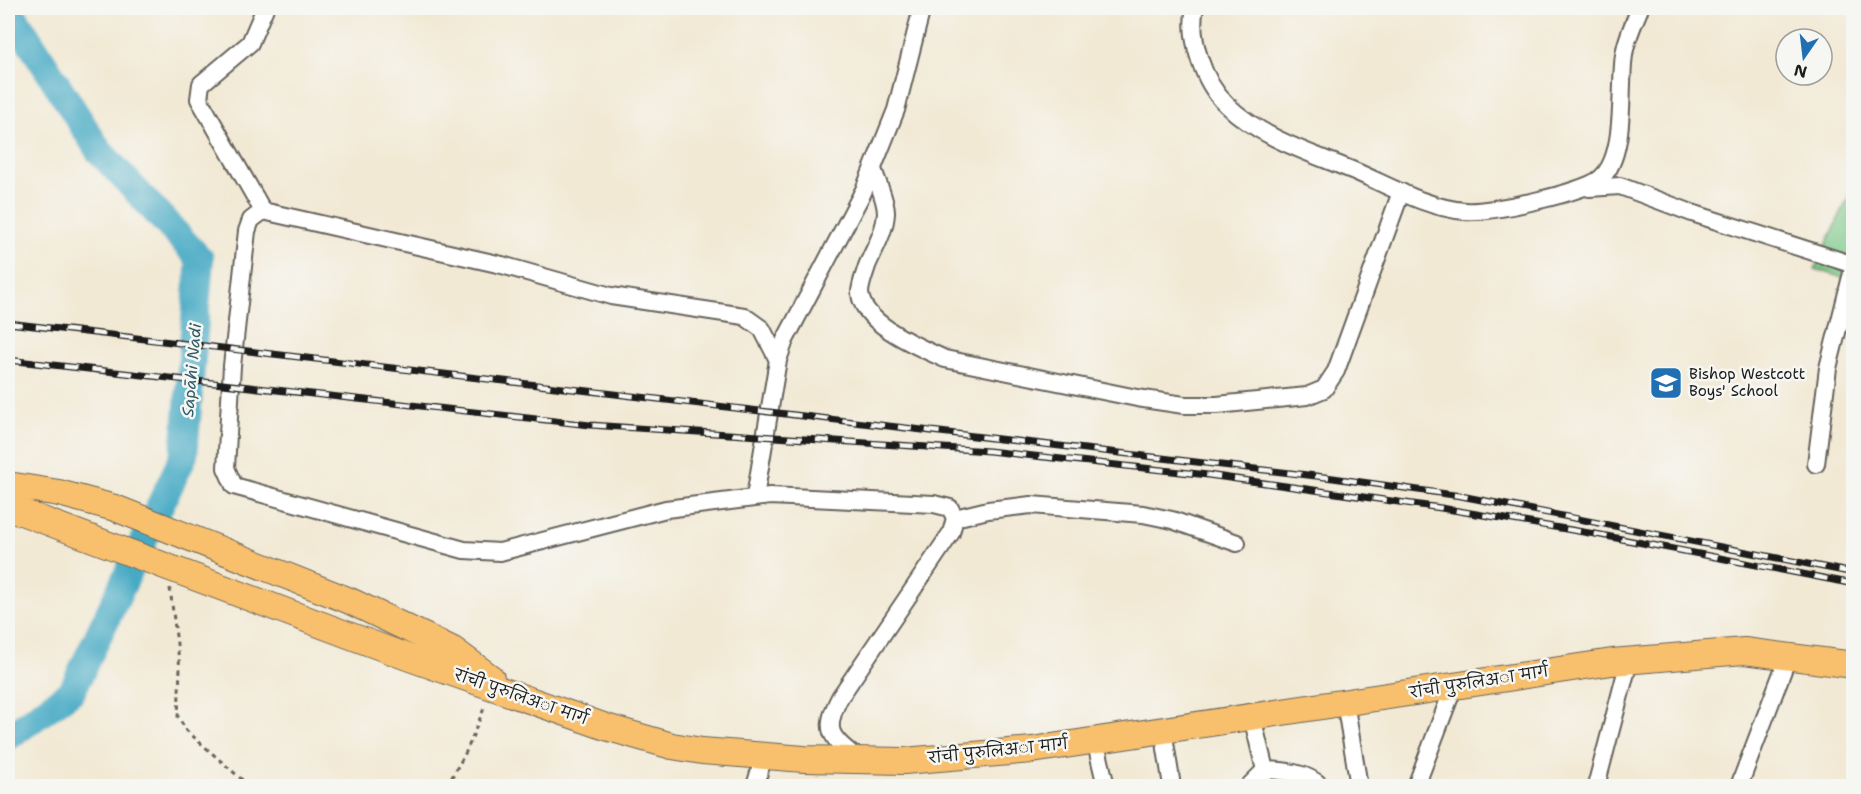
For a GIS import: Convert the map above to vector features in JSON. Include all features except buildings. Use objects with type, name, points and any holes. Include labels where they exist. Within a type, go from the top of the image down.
[{"type":"main road","points":[[8,485],[59,493],[115,508],[350,601],[453,650],[503,691]]},
{"type":"main road","name":"रांची पुरुलिअा मार्ग","points":[[8,507],[503,691],[672,746],[764,756],[915,760],[1032,750],[1629,661],[1744,651],[1854,665]]},
{"type":"street","points":[[263,211],[199,99],[201,84],[250,43],[265,8]]},
{"type":"street","points":[[755,497],[778,360],[785,340],[850,220],[873,169],[896,110],[922,8]]},
{"type":"street","points":[[1195,8],[1195,36],[1201,61],[1225,103],[1271,136],[1439,207],[1467,211],[1487,210],[1583,189],[1620,186],[1692,213],[1854,265],[1828,368],[1816,464]]},
{"type":"street","points":[[1583,189],[1601,178],[1611,165],[1617,145],[1624,52],[1640,8]]},
{"type":"street","points":[[873,169],[886,212],[883,229],[866,268],[860,293],[868,312],[885,327],[916,346],[945,359],[1137,398],[1184,405],[1217,405],[1307,396],[1324,389],[1336,371],[1401,192]]},
{"type":"street","points":[[778,360],[762,328],[744,316],[611,296],[502,265],[263,211],[257,213],[247,231],[232,366],[226,468],[228,478],[234,486],[452,547],[482,553],[529,546],[666,509],[755,497],[934,504],[950,507],[955,518],[951,533],[840,697],[831,715],[830,731],[834,740],[860,760]]},
{"type":"street","points":[[955,518],[988,510],[1031,505],[1143,514],[1172,520],[1237,543]]},
{"type":"street","points":[[1739,786],[1788,657]]},
{"type":"street","points":[[1596,786],[1629,661]]},
{"type":"street","points":[[1416,786],[1454,686]]},
{"type":"street","points":[[1345,702],[1359,786]]},
{"type":"street","points":[[1252,717],[1265,770]]},
{"type":"street","points":[[1163,730],[1172,786]]},
{"type":"street","points":[[1095,740],[1106,786]]},
{"type":"street","points":[[755,786],[764,756]]},
{"type":"street","points":[[1249,786],[1265,770],[1291,772],[1315,780],[1322,786]]},
{"type":"path","points":[[169,568],[171,603],[180,668],[178,717],[186,730],[249,786]]},
{"type":"path","points":[[447,786],[503,691]]},
{"type":"green space","points":[[1853,187],[1853,281],[1815,269]]},
{"type":"waterway","name":"Sapāhi Nadi","points":[[8,12],[15,18],[99,151],[200,259],[184,455],[72,691],[8,737]]},
{"type":"railway","points":[[8,323],[1333,478],[1461,496],[1854,573]]},
{"type":"railway","points":[[8,360],[590,425],[989,451],[1208,475],[1441,508],[1601,535],[1854,584]]},
{"type":"place","name":"Bishop Westcott Boys' School","points":[[1666,383]]}]
